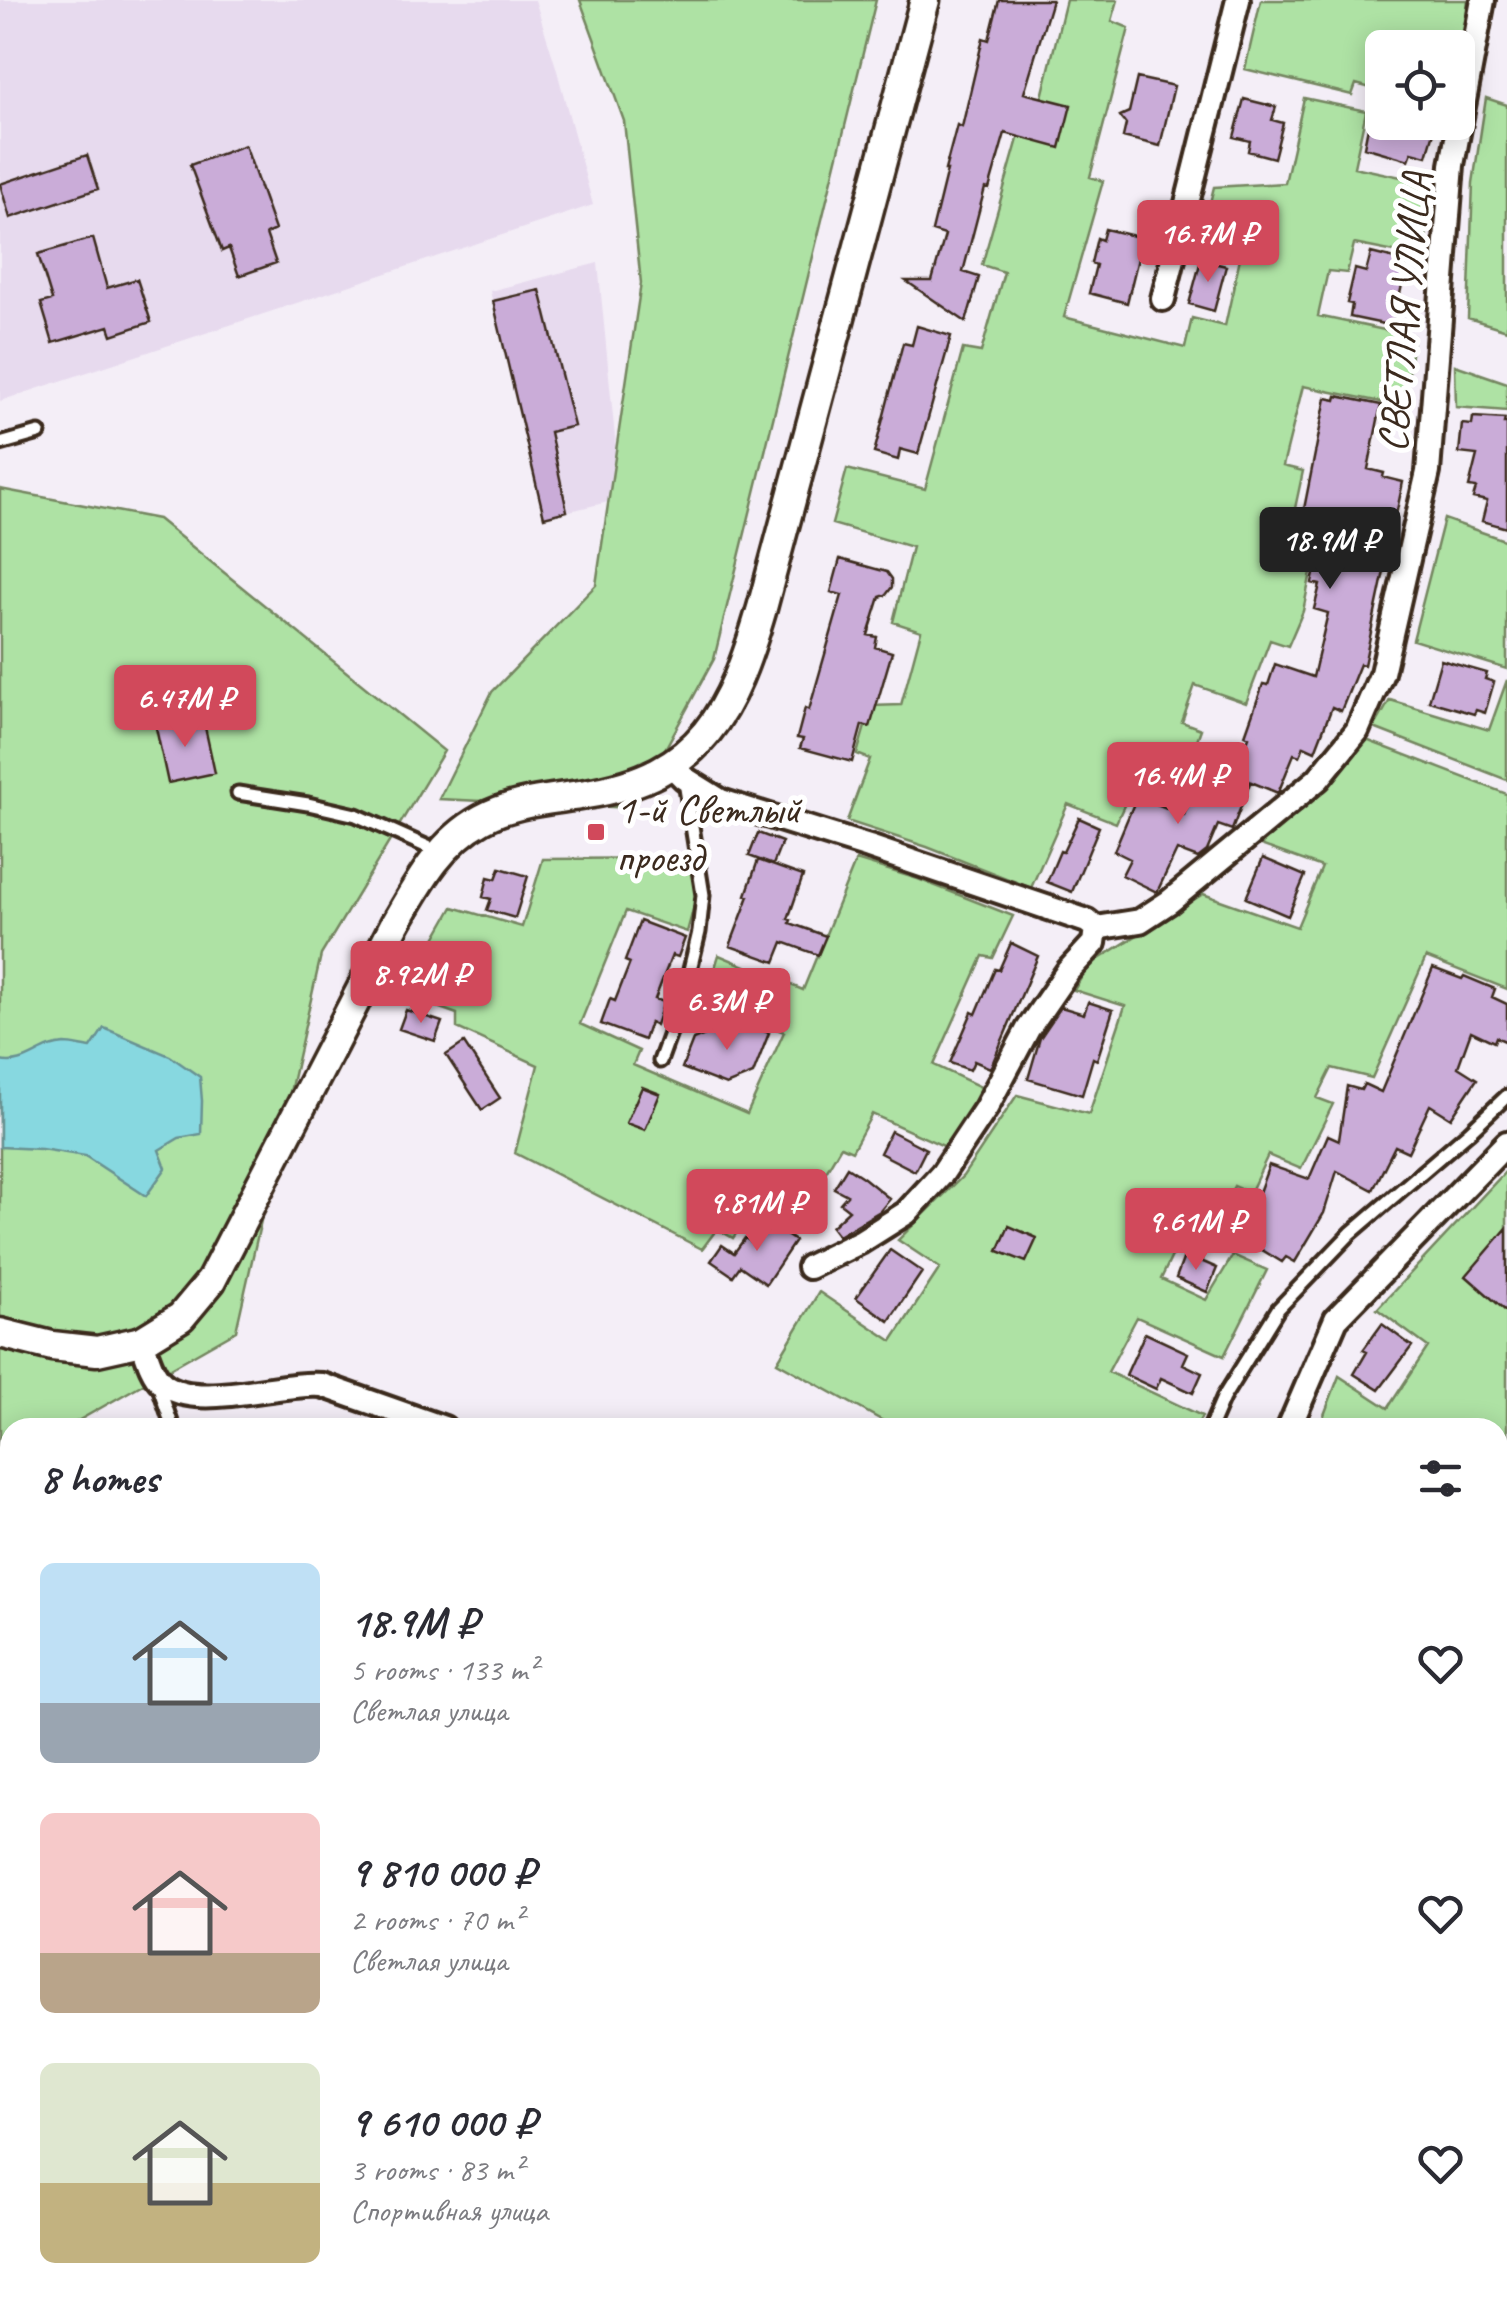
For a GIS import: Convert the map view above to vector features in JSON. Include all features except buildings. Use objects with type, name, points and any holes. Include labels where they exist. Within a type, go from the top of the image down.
[{"type":"street","points":[[0,1333],[52,1346],[98,1351],[142,1341],[181,1317],[210,1280],[395,924],[440,852],[472,826],[508,808],[620,788],[678,772],[719,716],[749,651],[925,0]]},
{"type":"street","points":[[1163,299],[1238,0]]},
{"type":"street","name":"СВЕТЛАЯ УЛИЦА","points":[[1096,928],[1140,921],[1169,902],[1318,778],[1357,731],[1382,673],[1428,472],[1452,165],[1483,0]]},
{"type":"street","points":[[678,772],[722,801],[1087,921],[1096,928],[1094,943],[1068,970],[1028,1029],[986,1108],[942,1174],[906,1213],[860,1242],[808,1267]]},
{"type":"street","points":[[1293,1418],[1336,1319],[1507,1143]]},
{"type":"street","points":[[142,1341],[155,1374],[173,1390],[225,1396],[303,1383],[322,1385],[416,1418]]},
{"type":"lane","points":[[0,444],[39,432]]},
{"type":"lane","points":[[660,1061],[684,996],[703,896],[678,772]]},
{"type":"lane","points":[[238,793],[356,815],[440,852]]},
{"type":"lane","points":[[1214,1418],[1278,1309],[1351,1232],[1507,1096]]},
{"type":"lane","points":[[155,1374],[170,1418]]},
{"type":"shaded area","points":[[0,0],[535,0],[593,205],[0,401]]},
{"type":"shaded area","points":[[598,263],[621,499],[544,517],[490,291]]},
{"type":"green space","points":[[580,0],[876,0],[714,659],[633,808],[439,799],[492,692],[596,585],[641,283],[624,121]]},
{"type":"green space","points":[[1066,0],[1118,0],[1112,21],[1129,28],[1090,177],[1103,181],[1064,317],[1185,348],[1192,318],[1225,326],[1240,258],[1199,246],[1214,187],[1285,183],[1304,98],[1365,111],[1354,167],[1429,183],[1425,258],[1354,244],[1347,273],[1328,271],[1318,316],[1413,336],[1405,407],[1303,386],[1283,466],[1303,471],[1294,513],[1322,519],[1303,611],[1288,646],[1270,640],[1246,703],[1195,685],[1182,722],[1201,729],[1185,773],[1146,757],[1116,823],[1068,804],[1031,888],[847,821],[870,759],[857,754],[871,706],[901,705],[921,631],[893,622],[912,547],[832,524],[847,469],[925,489],[963,349],[981,352],[1004,272],[982,265],[1026,111],[1038,113]]},
{"type":"green space","points":[[1261,0],[1468,0],[1464,30],[1365,30],[1365,86],[1356,84],[1352,95],[1245,69]]},
{"type":"green space","points":[[1486,98],[1507,105],[1507,330],[1468,318],[1473,183]]},
{"type":"green space","points":[[1455,365],[1507,383],[1507,411],[1456,407]]},
{"type":"green space","points":[[0,489],[158,519],[444,751],[321,955],[236,1331],[83,1418],[0,1418]]},
{"type":"green space","points":[[1444,519],[1507,541],[1507,669],[1413,640]]},
{"type":"green space","points":[[1507,680],[1507,780],[1374,728],[1390,700],[1489,730]]},
{"type":"green space","points":[[1361,738],[1507,794],[1507,989],[1426,957],[1372,1078],[1332,1068],[1317,1098],[1333,1104],[1301,1169],[1268,1155],[1250,1193],[1234,1186],[1209,1240],[1184,1231],[1161,1279],[1206,1300],[1233,1255],[1267,1270],[1224,1356],[1137,1317],[1108,1372],[1201,1418],[878,1418],[777,1362],[819,1292],[892,1341],[940,1268],[898,1240],[963,1176],[1017,1095],[1089,1114],[1125,1006],[1074,990],[1088,966],[1203,894],[1297,927],[1322,867],[1255,843]]},
{"type":"green space","points":[[688,858],[697,895],[687,932],[626,911],[580,1024],[639,1051],[633,1065],[747,1114],[784,1032],[705,1000],[719,955],[803,990],[856,860],[1013,916],[993,958],[983,956],[934,1065],[983,1088],[950,1149],[872,1114],[852,1151],[841,1146],[798,1219],[761,1198],[733,1238],[717,1229],[702,1249],[515,1153],[538,1065],[457,1028],[457,1014],[403,995],[453,907],[522,927],[543,859]]},
{"type":"green space","points":[[1507,1170],[1507,1418],[1323,1418],[1339,1376],[1388,1408],[1428,1347],[1377,1309]]},
{"type":"water","points":[[104,1028],[170,1056],[200,1077],[201,1134],[179,1138],[159,1150],[166,1168],[146,1196],[85,1156],[0,1147],[0,1061],[18,1061],[56,1045],[91,1048]]},
{"type":"place","name":"1-й Светлый проезд","points":[[596,832]]}]
